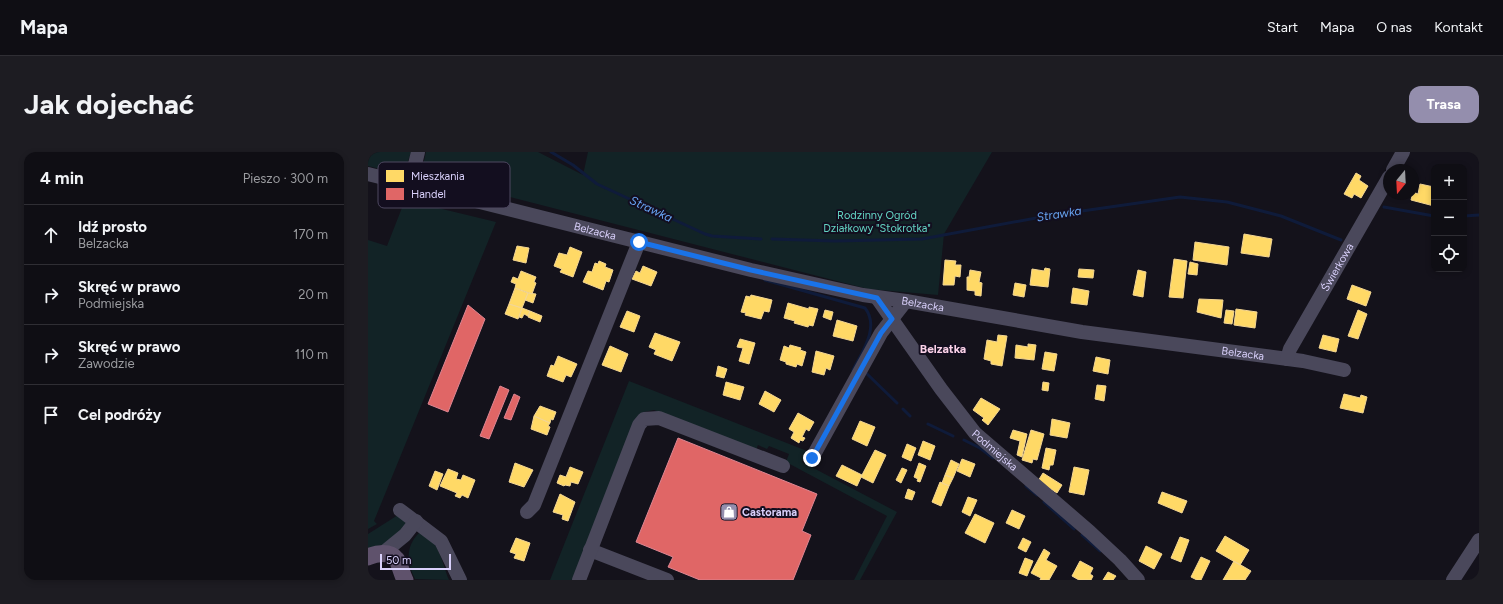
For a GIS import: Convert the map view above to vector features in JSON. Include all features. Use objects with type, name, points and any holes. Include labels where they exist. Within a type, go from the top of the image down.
[{"type":"main road","points":[[372,555],[393,556],[399,563],[400,571],[405,580]]},
{"type":"street","points":[[416,162],[418,152]]},
{"type":"street","points":[[1396,164],[1403,152]]},
{"type":"street","name":"Belzacka","points":[[368,174],[378,177]]},
{"type":"street","name":"Świerkowa","points":[[1287,359],[1290,349],[1383,187]]},
{"type":"street","name":"Belzacka","points":[[502,208],[751,270],[877,298],[906,301],[1082,332],[1287,359],[1344,370]]},
{"type":"street","points":[[527,512],[534,505],[639,242]]},
{"type":"street","name":"Podmiejska","points":[[877,298],[964,420],[975,433],[1090,532],[1120,560],[1138,580]]},
{"type":"street","points":[[812,458],[881,333],[906,301]]},
{"type":"street","points":[[579,580],[639,425],[644,419],[659,418],[783,466]]},
{"type":"street","points":[[400,510],[440,541],[460,580]]},
{"type":"street","points":[[372,555],[405,535],[416,521]]},
{"type":"street","points":[[399,563],[416,521]]},
{"type":"street","points":[[1453,580],[1479,540]]},
{"type":"street","points":[[590,550],[667,580]]},
{"type":"green space","points":[[368,152],[411,152],[408,162],[378,162],[378,168],[368,166]]},
{"type":"green space","name":"Rodzinny Ogród Działkowy \"Stokrotka\"","points":[[426,152],[538,152],[583,175],[588,152],[992,152],[944,234],[938,295],[868,289],[510,197],[510,162],[424,162]]},
{"type":"green space","points":[[402,208],[438,208],[496,222],[374,521],[377,524],[368,529],[368,240],[387,246]]},
{"type":"green space","points":[[629,381],[807,451],[802,462],[897,512],[860,580],[854,580],[887,516],[786,462],[789,454],[769,446],[767,449],[758,445],[756,450],[654,410],[644,412],[573,580],[550,580]]},
{"type":"green space","points":[[398,515],[407,524],[387,544],[368,548],[368,534]]},
{"type":"green space","points":[[419,533],[425,534],[435,544],[449,580],[415,579],[410,567],[409,549],[414,538]]},
{"type":"building: Mieszkania","points":[[1356,173],[1361,176],[1359,180],[1368,186],[1361,198],[1354,194],[1352,198],[1344,194]]},
{"type":"building: Mieszkania","points":[[1420,184],[1431,186],[1431,205],[1411,200],[1419,200]]},
{"type":"building: Mieszkania","points":[[1244,234],[1272,239],[1269,257],[1241,253]]},
{"type":"building: Mieszkania","points":[[1195,242],[1229,247],[1227,265],[1193,260]]},
{"type":"building: Mieszkania","points":[[517,246],[529,248],[526,263],[513,260]]},
{"type":"building: Mieszkania","points":[[570,247],[582,252],[573,277],[560,272],[562,269],[554,266],[559,253],[567,255]]},
{"type":"building: Mieszkania","points":[[1174,259],[1187,261],[1183,298],[1169,297]]},
{"type":"building: Mieszkania","points":[[945,260],[956,261],[955,265],[961,265],[960,277],[955,276],[954,285],[943,285]]},
{"type":"building: Mieszkania","points":[[599,261],[606,264],[605,267],[613,270],[609,282],[606,281],[603,290],[583,282],[588,271],[592,272],[595,263],[598,264]]},
{"type":"building: Mieszkania","points":[[1190,262],[1198,264],[1197,275],[1188,274]]},
{"type":"building: Mieszkania","points":[[643,266],[657,272],[651,286],[632,279],[636,271],[640,273]]},
{"type":"building: Mieszkania","points":[[1045,268],[1050,269],[1048,287],[1030,285],[1032,269],[1044,271]]},
{"type":"building: Mieszkania","points":[[1079,269],[1094,270],[1093,278],[1078,277]]},
{"type":"building: Mieszkania","points":[[970,270],[981,272],[979,282],[982,283],[981,296],[975,295],[975,291],[967,290],[967,277],[969,277]]},
{"type":"building: Mieszkania","points":[[1138,270],[1146,272],[1143,297],[1133,295]]},
{"type":"building: Mieszkania","points":[[521,271],[536,277],[534,282],[536,283],[532,294],[515,288],[516,284],[511,282],[513,277],[518,279]]},
{"type":"building: Mieszkania","points":[[1015,283],[1026,285],[1024,297],[1013,295]]},
{"type":"building: Mieszkania","points":[[1352,285],[1371,292],[1366,306],[1347,299]]},
{"type":"building: Mieszkania","points":[[515,288],[528,293],[522,308],[509,304]]},
{"type":"building: Mieszkania","points":[[1073,288],[1089,291],[1087,305],[1071,303]]},
{"type":"building: Mieszkania","points":[[528,293],[536,294],[533,303],[525,300]]},
{"type":"building: Mieszkania","points":[[751,295],[772,300],[769,312],[764,311],[761,319],[745,315],[746,313],[741,312],[746,296],[750,297]]},
{"type":"building: Mieszkania","points":[[1199,299],[1223,300],[1221,318],[1197,312]]},
{"type":"building: Mieszkania","points":[[788,303],[809,309],[809,307],[818,309],[813,326],[809,325],[808,327],[784,318]]},
{"type":"building: Mieszkania","points":[[509,304],[522,308],[518,319],[505,314]]},
{"type":"building: Mieszkania","points":[[522,308],[530,311],[528,316],[524,314],[522,318],[519,317]]},
{"type":"building: Mieszkania","points":[[1236,309],[1257,312],[1255,328],[1234,325]]},
{"type":"building: Mieszkania","points":[[825,310],[833,312],[831,320],[823,317]]},
{"type":"building: Mieszkania","points":[[1226,310],[1234,311],[1232,324],[1224,323]]},
{"type":"building: Mieszkania","points":[[1358,310],[1367,314],[1358,339],[1348,336]]},
{"type":"building: Mieszkania","points":[[530,311],[542,316],[540,322],[528,317]]},
{"type":"building: Mieszkania","points":[[627,311],[640,316],[634,332],[620,327]]},
{"type":"building: Mieszkania","points":[[837,320],[857,326],[853,341],[833,336]]},
{"type":"building: Mieszkania","points":[[655,333],[680,342],[672,361],[654,354],[656,350],[649,347]]},
{"type":"building: Mieszkania","points":[[998,335],[1007,336],[1002,366],[991,364],[991,361],[984,359],[987,340],[997,342]]},
{"type":"building: Mieszkania","points":[[1323,335],[1339,339],[1336,352],[1319,348]]},
{"type":"building: Mieszkania","points":[[740,339],[755,343],[749,364],[739,361],[743,348],[737,347]]},
{"type":"building: Mieszkania","points":[[1028,344],[1036,345],[1034,360],[1015,358],[1016,345],[1028,347]]},
{"type":"building: Mieszkania","points":[[790,345],[801,348],[800,350],[806,352],[802,366],[797,364],[796,367],[786,364],[786,362],[780,360],[784,346],[789,348]]},
{"type":"building: Mieszkania","points":[[610,346],[628,354],[621,372],[602,365]]},
{"type":"building: Mieszkania","points":[[816,351],[834,356],[830,370],[826,368],[824,375],[812,372]]},
{"type":"building: Mieszkania","points":[[1045,352],[1057,354],[1054,371],[1042,369]]},
{"type":"building: Mieszkania","points":[[558,356],[577,364],[571,377],[566,375],[563,382],[547,376],[551,365],[554,366]]},
{"type":"building: Mieszkania","points":[[1096,357],[1110,360],[1108,374],[1093,371]]},
{"type":"building: Mieszkania","points":[[718,366],[727,369],[724,378],[716,376]]},
{"type":"building: Mieszkania","points":[[726,382],[744,387],[740,400],[723,395]]},
{"type":"building: Mieszkania","points":[[1043,382],[1049,383],[1048,391],[1042,390]]},
{"type":"building: Mieszkania","points":[[1097,385],[1106,386],[1104,401],[1095,399]]},
{"type":"building: Mieszkania","points":[[765,391],[781,400],[774,412],[759,404]]},
{"type":"building: Mieszkania","points":[[1344,394],[1360,398],[1361,395],[1367,397],[1363,413],[1340,408]]},
{"type":"building: Mieszkania","points":[[981,398],[1000,409],[988,425],[982,420],[984,418],[973,410]]},
{"type":"building: Mieszkania","points":[[540,406],[556,412],[550,423],[534,416]]},
{"type":"building: Mieszkania","points":[[798,413],[814,422],[809,431],[806,429],[802,437],[805,438],[803,441],[800,440],[799,443],[791,438],[794,432],[789,429]]},
{"type":"building: Mieszkania","points":[[534,416],[550,423],[548,426],[550,427],[547,435],[531,429]]},
{"type":"building: Mieszkania","points":[[1052,419],[1070,423],[1067,438],[1050,435]]},
{"type":"building: Mieszkania","points":[[860,421],[875,427],[867,446],[852,439]]},
{"type":"building: Mieszkania","points":[[1013,430],[1027,434],[1022,457],[1017,455],[1020,441],[1010,438]]},
{"type":"building: Mieszkania","points":[[1031,430],[1044,434],[1037,460],[1033,459],[1032,463],[1022,460]]},
{"type":"building: Mieszkania","points":[[923,441],[935,446],[930,460],[918,455]]},
{"type":"building: Mieszkania","points":[[907,444],[916,448],[911,461],[902,457]]},
{"type":"building: Mieszkania","points":[[1046,448],[1056,450],[1053,465],[1050,465],[1049,470],[1042,468]]},
{"type":"building: Mieszkania","points":[[875,450],[886,455],[873,483],[861,477]]},
{"type":"building: Mieszkania","points":[[962,459],[975,464],[970,477],[957,471]]},
{"type":"building: Mieszkania","points":[[951,460],[959,464],[953,478],[945,475]]},
{"type":"building: Mieszkania","points":[[515,463],[533,470],[524,487],[509,482]]},
{"type":"building: Mieszkania","points":[[919,463],[926,466],[920,482],[914,477]]},
{"type":"building: Mieszkania","points":[[842,465],[862,475],[857,486],[836,476]]},
{"type":"building: Mieszkania","points":[[570,467],[583,472],[578,484],[571,482],[570,486],[564,486],[557,483],[560,475],[566,477]]},
{"type":"building: Mieszkania","points":[[1074,467],[1089,470],[1084,495],[1069,492]]},
{"type":"building: Mieszkania","points":[[902,468],[907,470],[901,483],[896,480]]},
{"type":"building: Mieszkania","points":[[448,469],[458,473],[456,479],[461,480],[463,475],[475,480],[468,498],[462,495],[460,498],[455,496],[457,493],[440,486]]},
{"type":"building: Mieszkania","points":[[435,471],[443,474],[437,490],[429,486]]},
{"type":"building: Mieszkania","points":[[1043,473],[1062,485],[1057,493],[1038,481]]},
{"type":"building: Mieszkania","points":[[945,475],[953,478],[949,486],[942,483]]},
{"type":"building: Mieszkania","points":[[940,482],[949,486],[941,506],[932,502]]},
{"type":"building: Mieszkania","points":[[908,489],[915,492],[912,500],[905,498]]},
{"type":"building: Mieszkania","points":[[1162,492],[1187,501],[1182,513],[1158,503]]},
{"type":"building: Mieszkania","points":[[560,494],[575,502],[568,521],[562,519],[563,515],[553,512]]},
{"type":"building: Mieszkania","points":[[968,497],[977,500],[970,516],[962,512]]},
{"type":"building: Mieszkania","points":[[1012,510],[1025,516],[1019,529],[1006,523]]},
{"type":"building: Mieszkania","points":[[975,514],[994,523],[985,543],[965,533]]},
{"type":"building: Mieszkania","points":[[1225,536],[1249,550],[1240,565],[1216,551]]},
{"type":"building: Mieszkania","points":[[1180,537],[1189,540],[1181,562],[1171,558]]},
{"type":"building: Mieszkania","points":[[516,538],[530,543],[524,561],[514,558],[516,554],[510,552]]},
{"type":"building: Mieszkania","points":[[1023,538],[1031,542],[1026,552],[1018,548]]},
{"type":"building: Mieszkania","points":[[1146,546],[1162,554],[1154,569],[1139,561]]},
{"type":"building: Mieszkania","points":[[1044,549],[1050,553],[1046,560],[1057,566],[1049,580],[1040,580],[1041,578],[1031,573]]},
{"type":"building: Mieszkania","points":[[1201,557],[1210,561],[1201,580],[1197,580],[1191,577]]},
{"type":"building: Mieszkania","points":[[1025,558],[1033,561],[1027,576],[1019,573]]},
{"type":"building: Mieszkania","points":[[1080,561],[1093,568],[1090,574],[1093,576],[1091,580],[1079,580],[1072,576]]},
{"type":"building: Mieszkania","points":[[1234,561],[1251,571],[1245,580],[1223,580]]},
{"type":"building: Mieszkania","points":[[1108,572],[1116,576],[1113,580],[1103,580]]},
{"type":"building: Handel","points":[[468,305],[485,319],[448,412],[428,404]]},
{"type":"building: Handel","points":[[500,386],[509,390],[489,439],[480,436]]},
{"type":"building: Handel","points":[[514,394],[520,397],[511,420],[504,418]]},
{"type":"building: Handel","name":"Castorama","points":[[678,438],[817,494],[802,531],[811,535],[793,580],[700,580],[668,567],[673,557],[636,542]]},
{"type":"waterway","name":"Strawka","points":[[551,152],[573,165],[597,184],[705,234],[712,236],[761,239]]},
{"type":"waterway","name":"Strawka","points":[[772,239],[835,241],[922,239],[1047,216],[1180,197],[1227,202],[1281,216],[1341,240]]},
{"type":"waterway","name":"Strawka","points":[[1384,207],[1431,215]]},
{"type":"waterway","name":"Strawka","points":[[1467,216],[1479,215]]},
{"type":"waterway","points":[[765,280],[865,308],[871,323],[870,331],[865,347],[853,370]]},
{"type":"waterway","points":[[864,371],[897,403]]},
{"type":"waterway","points":[[903,409],[910,416]]},
{"type":"waterway","points":[[928,424],[953,436]]},
{"type":"waterway","points":[[964,440],[980,448],[993,458]]},
{"type":"waterway","points":[[1026,486],[1037,495]]},
{"type":"waterway","points":[[1044,502],[1074,529]]},
{"type":"waterway","points":[[1082,535],[1100,551]]},
{"type":"place","name":"Castorama","points":[[729,512]]},
{"type":"district","name":"Belzatka","points":[[943,349]]},
{"type":"route","points":[[639,242],[751,270],[877,298],[892,319],[881,333],[812,458]]}]
